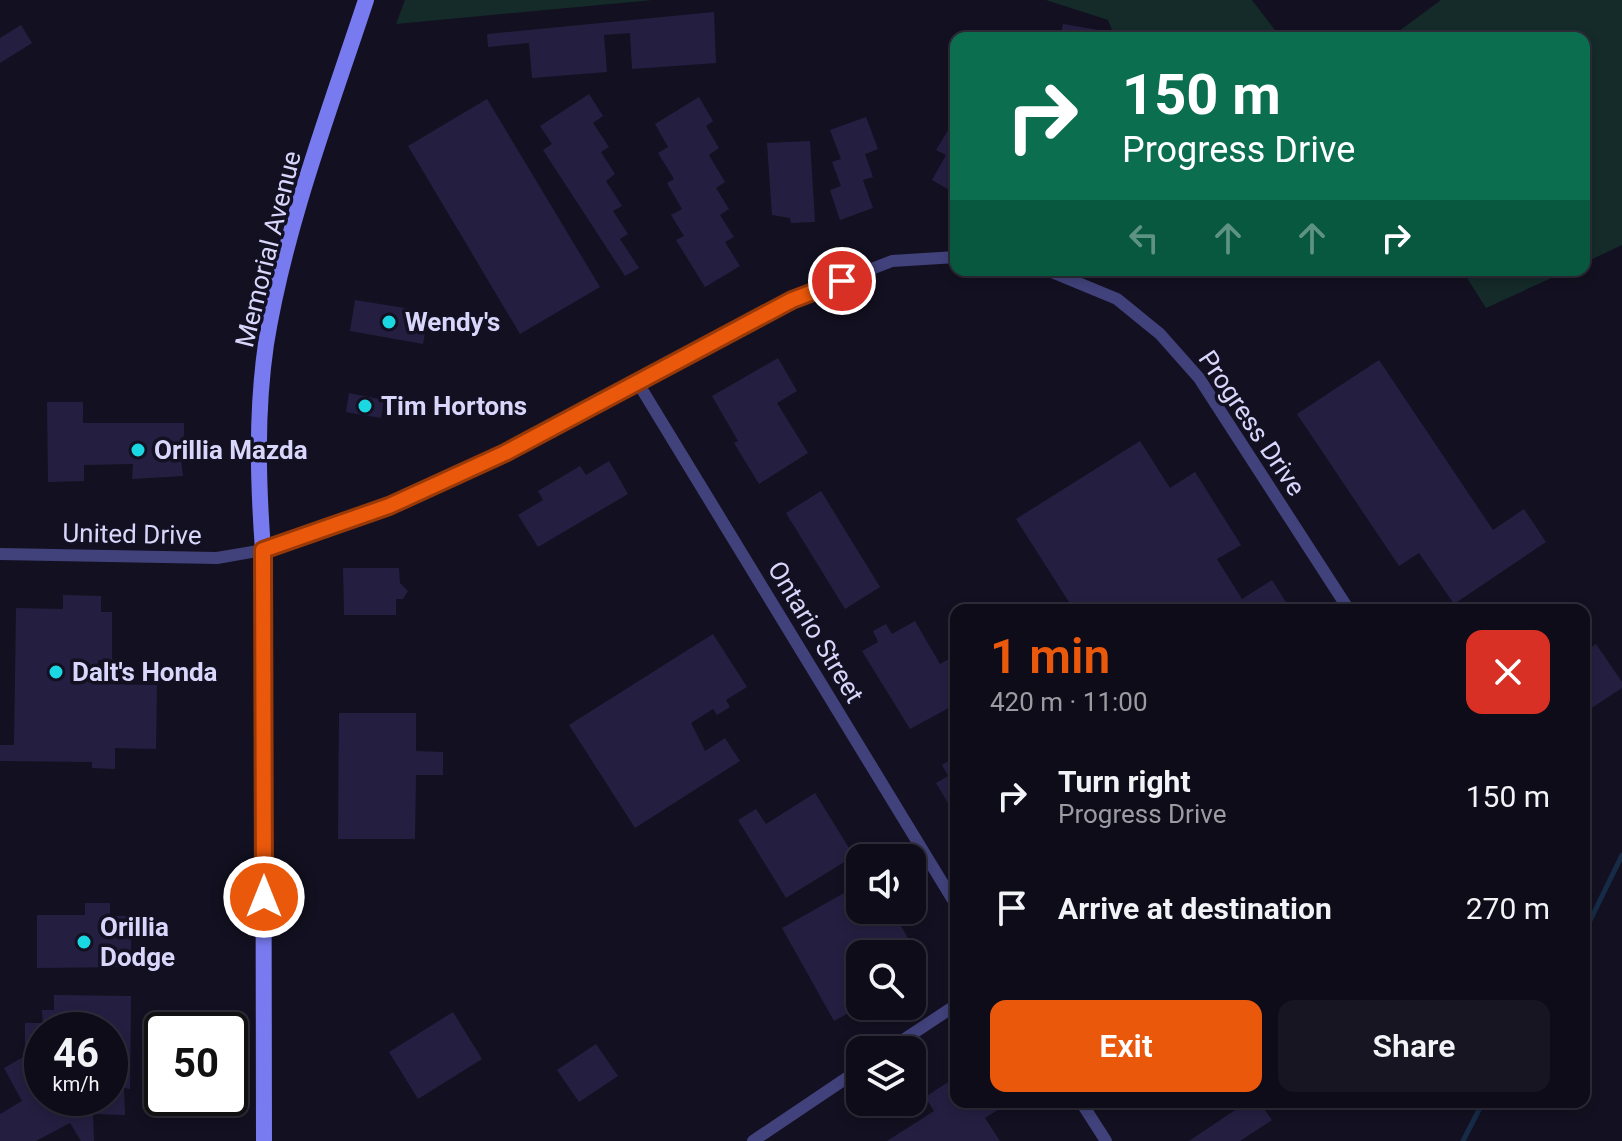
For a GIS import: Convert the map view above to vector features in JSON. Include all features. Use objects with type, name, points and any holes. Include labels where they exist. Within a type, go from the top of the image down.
[{"type":"main road","name":"Memorial Avenue","points":[[264,1141],[261,407],[272,313],[298,212],[366,0]]},
{"type":"street","points":[[263,550],[389,506],[505,453],[792,300],[892,261],[950,257]]},
{"type":"street","name":"Progress Drive","points":[[1061,276],[1117,299],[1160,334],[1199,378],[1345,604]]},
{"type":"street","name":"Ontario Street","points":[[638,383],[950,895]]},
{"type":"street","name":"United Drive","points":[[0,554],[217,558],[263,550]]},
{"type":"street","points":[[909,1036],[950,1009]]},
{"type":"street","points":[[753,1141],[846,1078]]},
{"type":"street","points":[[1085,1108],[1106,1141]]},
{"type":"green space","points":[[405,0],[653,0],[396,24]]},
{"type":"green space","points":[[1046,0],[1252,0],[1276,32],[1113,32],[1108,20]]},
{"type":"green space","points":[[1441,0],[1622,0],[1622,245],[1590,260],[1590,32],[1371,32],[1399,31]]},
{"type":"green space","points":[[1466,276],[1556,276],[1486,308]]},
{"type":"building","points":[[714,12],[716,63],[632,69],[630,33],[604,35],[607,72],[532,78],[529,43],[488,47],[487,34]]},
{"type":"building","points":[[1063,24],[1105,31],[1105,32],[1061,32]]},
{"type":"building","points":[[21,25],[32,43],[0,63],[0,38]]},
{"type":"building","points":[[589,94],[603,116],[593,123],[609,147],[601,152],[615,174],[606,181],[622,206],[613,211],[628,234],[620,239],[639,268],[625,276],[543,150],[552,144],[540,126]]},
{"type":"building","points":[[699,97],[713,121],[706,126],[719,148],[709,155],[725,182],[716,188],[729,209],[720,215],[734,237],[725,242],[740,266],[705,287],[676,240],[684,236],[671,215],[682,209],[667,183],[674,179],[658,153],[668,147],[655,124]]},
{"type":"building","points":[[487,99],[600,287],[520,334],[408,146]]},
{"type":"building","points":[[866,117],[878,149],[865,154],[873,177],[863,180],[873,208],[840,220],[830,190],[841,186],[832,162],[841,159],[830,130]]},
{"type":"building","points":[[950,127],[950,190],[932,180],[946,155],[936,150]]},
{"type":"building","points":[[810,141],[815,222],[791,223],[790,218],[772,215],[767,143]]},
{"type":"building","name":"Wendy's","points":[[355,300],[429,312],[423,344],[350,331]]},
{"type":"building","points":[[778,358],[797,391],[777,403],[808,453],[759,484],[734,443],[738,441],[712,396]]},
{"type":"building","points":[[1379,360],[1493,530],[1524,509],[1546,542],[1454,604],[1419,553],[1399,566],[1297,414]]},
{"type":"building","name":"Tim Hortons","points":[[349,393],[384,400],[381,418],[346,412]]},
{"type":"building","points":[[47,402],[83,402],[83,423],[184,423],[184,439],[179,442],[183,476],[132,479],[133,464],[84,465],[84,481],[48,482]]},
{"type":"building","points":[[1140,441],[1170,488],[1195,472],[1241,545],[1217,559],[1242,599],[1272,580],[1287,604],[1070,604],[1016,519]]},
{"type":"building","points":[[609,461],[628,494],[538,547],[518,515],[543,500],[538,491],[580,466],[586,475]]},
{"type":"building","points":[[821,491],[880,587],[845,609],[786,513]]},
{"type":"building","points":[[343,568],[399,568],[400,583],[408,591],[403,599],[396,599],[396,615],[344,615]]},
{"type":"building","name":"Dalt's Honda","points":[[63,595],[101,596],[101,612],[112,612],[112,660],[98,660],[98,684],[157,685],[156,749],[115,748],[115,769],[92,768],[92,762],[0,761],[0,745],[14,745],[16,608],[63,609]]},
{"type":"building","points":[[915,621],[940,664],[950,658],[950,707],[910,729],[862,651],[878,642],[873,631],[886,624],[892,634]]},
{"type":"building","points":[[713,634],[747,687],[726,700],[730,707],[717,715],[713,709],[691,723],[705,751],[725,738],[740,761],[635,828],[569,725]]},
{"type":"building","points":[[1596,644],[1622,682],[1622,688],[1590,709],[1590,648]]},
{"type":"building","points":[[339,713],[416,713],[416,751],[443,752],[443,775],[416,775],[415,839],[338,839]]},
{"type":"building","points":[[950,760],[948,803],[936,783],[948,776],[942,765]]},
{"type":"building","points":[[815,793],[847,844],[846,861],[786,898],[738,820],[756,809],[766,824]]},
{"type":"building","points":[[846,892],[846,924],[900,924],[909,940],[846,940],[846,1015],[834,1021],[782,928]]},
{"type":"building","name":"Orillia Dodge","points":[[85,903],[110,903],[110,916],[131,916],[131,967],[37,968],[37,915],[85,915]]},
{"type":"building","points":[[54,995],[131,996],[130,1089],[128,1012],[42,1012],[54,1010]]},
{"type":"building","points":[[453,1012],[482,1059],[418,1099],[389,1052]]},
{"type":"building","points":[[596,1044],[618,1076],[579,1102],[557,1070]]},
{"type":"building","points":[[24,1057],[24,1116],[93,1116],[94,1141],[81,1141],[70,1123],[36,1141],[0,1141],[0,1114],[22,1101],[4,1068]]},
{"type":"building","points":[[950,1081],[950,1108],[1001,1108],[985,1118],[1000,1141],[887,1141],[934,1111],[926,1096]]},
{"type":"building","points":[[1238,1108],[1263,1108],[1272,1120],[1240,1141],[1189,1141]]},
{"type":"waterway","points":[[1590,921],[1622,855]]},
{"type":"waterway","points":[[1463,1141],[1480,1108]]},
{"type":"place","name":"Wendy's","points":[[389,322]]},
{"type":"place","name":"Tim Hortons","points":[[365,406]]},
{"type":"place","name":"Orillia Mazda","points":[[138,450]]},
{"type":"place","name":"Dalt's Honda","points":[[56,672]]},
{"type":"place","name":"Orillia Dodge","points":[[84,942]]},
{"type":"route","points":[[264,897],[263,550],[389,506],[505,453],[792,300],[842,281]]}]
